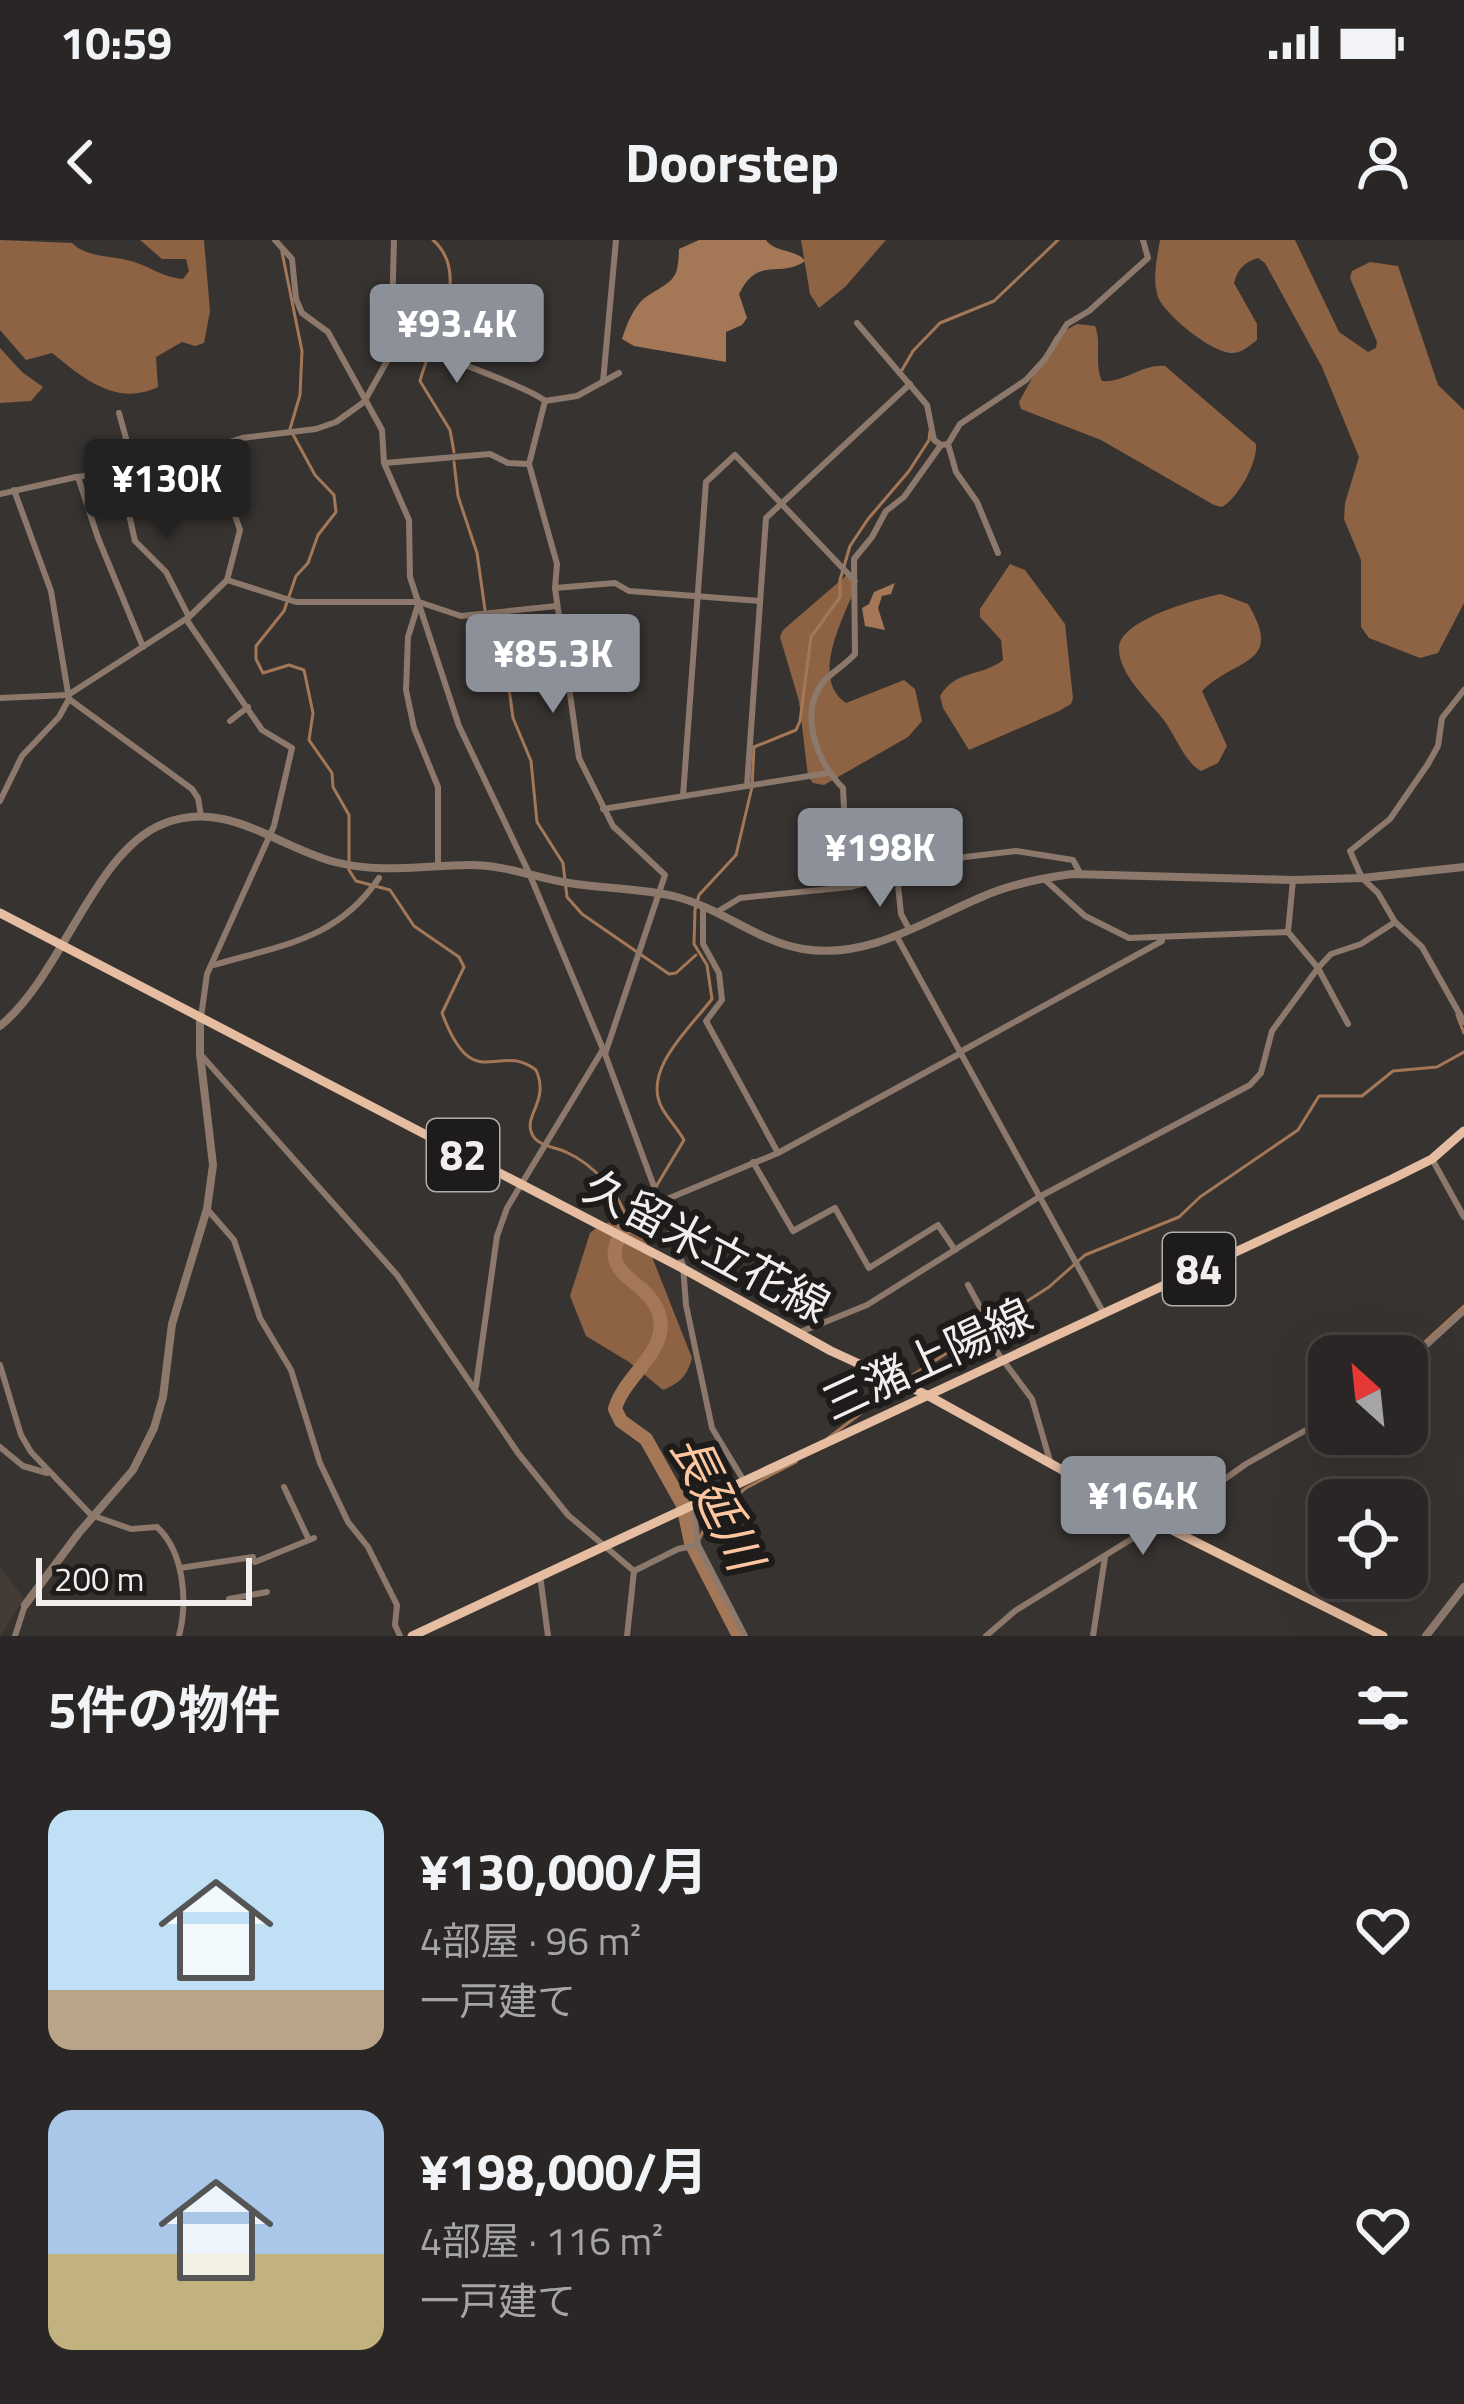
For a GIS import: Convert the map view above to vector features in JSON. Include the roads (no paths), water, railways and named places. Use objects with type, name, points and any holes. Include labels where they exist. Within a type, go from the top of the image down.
[{"type":"main road","name":"久留米立花線","points":[[0,913],[798,1333],[927,1395],[1158,1523],[1383,1636]]},
{"type":"main road","name":"三潴上陽線","points":[[412,1636],[1432,1159],[1464,1131]]},
{"type":"street","points":[[0,494],[77,476],[135,471],[229,442],[336,422],[364,402],[391,353],[394,240]]},
{"type":"street","points":[[603,382],[616,240]]},
{"type":"street","points":[[850,887],[837,840],[843,788],[828,773],[812,722],[814,698],[826,679],[855,654],[854,559],[886,511],[904,497],[960,424],[1026,380],[1046,359],[1066,324],[1089,311],[1148,258],[1143,240]]},
{"type":"street","points":[[277,242],[292,259],[302,313],[328,332],[382,430],[384,463],[409,520],[410,578],[459,726],[529,873],[604,1052],[682,1268],[712,1428],[744,1481]]},
{"type":"street","points":[[857,323],[927,405],[934,440],[945,444],[956,472],[977,502],[998,554]]},
{"type":"street","points":[[391,353],[408,360],[430,353],[538,394],[544,401]]},
{"type":"street","points":[[544,401],[578,396],[619,373]]},
{"type":"street","points":[[747,786],[766,518],[910,384]]},
{"type":"street","points":[[475,1389],[496,1236],[604,1052],[665,875],[626,841],[603,809],[579,758],[557,606],[557,565],[529,464],[544,401]]},
{"type":"street","points":[[118,413],[135,471]]},
{"type":"street","points":[[0,801],[22,756],[59,718],[69,697],[188,618],[226,580],[240,530],[226,488],[229,442]]},
{"type":"street","points":[[384,463],[490,454],[508,463],[529,464]]},
{"type":"street","points":[[683,796],[706,482],[735,454],[853,579]]},
{"type":"street","points":[[15,1636],[25,1605],[133,1470],[154,1429],[172,1324],[207,1209],[214,1165],[200,1054],[207,974],[271,836],[292,748],[262,730],[210,659],[166,572],[135,541],[120,474]]},
{"type":"street","points":[[77,476],[143,647]]},
{"type":"street","points":[[14,490],[51,591],[69,697]]},
{"type":"street","points":[[226,580],[296,602],[419,602],[461,616],[557,606]]},
{"type":"street","points":[[555,588],[615,584],[628,591],[760,601]]},
{"type":"street","points":[[419,602],[408,637],[406,690],[414,728],[438,787],[438,868]]},
{"type":"street","points":[[1464,690],[1442,718],[1438,746],[1428,764],[1390,820],[1350,851],[1362,878],[1378,893],[1395,922],[1422,947],[1464,1022]]},
{"type":"street","points":[[0,698],[41,693],[69,697],[192,789],[201,816]]},
{"type":"street","points":[[230,721],[248,707]]},
{"type":"street","points":[[603,809],[828,773]]},
{"type":"street","points":[[0,1026],[31,995],[129,846],[159,825],[201,816],[228,818],[326,860],[369,870],[471,866],[660,893],[698,904],[764,938],[805,949],[868,946],[986,895],[1043,878],[1081,874],[1293,880],[1464,868]]},
{"type":"street","points":[[717,913],[740,898],[850,887],[965,857],[1016,851],[1073,860],[1081,874]]},
{"type":"street","points":[[897,875],[901,914],[910,931]]},
{"type":"street","points":[[214,965],[309,938],[337,924],[362,903],[379,878]]},
{"type":"street","points":[[1043,878],[1085,916],[1129,938],[1288,932]]},
{"type":"street","points":[[1293,880],[1288,932],[1318,968],[1348,1024]]},
{"type":"street","points":[[698,904],[703,944],[718,973],[722,1000],[706,1022],[778,1153]]},
{"type":"street","points":[[798,1333],[866,1305],[1039,1197],[1250,1085],[1262,1073],[1272,1031],[1318,968],[1331,954],[1361,944],[1395,922]]},
{"type":"street","points":[[897,937],[1104,1313]]},
{"type":"street","points":[[660,1202],[778,1153],[1165,939]]},
{"type":"street","points":[[200,1054],[397,1275],[518,1453],[568,1515],[634,1571]]},
{"type":"street","points":[[1432,1159],[1464,1217]]},
{"type":"street","points":[[753,1162],[793,1231],[835,1208],[869,1268],[938,1225],[955,1250]]},
{"type":"street","points":[[207,1209],[234,1240],[260,1318],[291,1370],[320,1463],[397,1605],[395,1624],[400,1636]]},
{"type":"street","points":[[968,1285],[986,1318],[988,1340],[1032,1399],[1051,1455],[1049,1466]]},
{"type":"street","points":[[1428,1344],[1464,1311]]},
{"type":"street","points":[[0,1365],[21,1436],[50,1474],[94,1517],[131,1529],[157,1527],[169,1538],[179,1568],[183,1619],[179,1636]]},
{"type":"street","points":[[986,1636],[1246,1464],[1308,1429]]},
{"type":"street","points":[[0,1447],[23,1466],[50,1474]]},
{"type":"street","points":[[179,1568],[255,1560],[311,1539],[284,1487]]},
{"type":"street","points":[[693,1505],[698,1545],[745,1636]]},
{"type":"street","points":[[280,1513],[294,1508]]},
{"type":"street","points":[[634,1571],[678,1549],[698,1545]]},
{"type":"street","points":[[1093,1636],[1105,1557]]},
{"type":"street","points":[[627,1636],[634,1571]]},
{"type":"street","points":[[540,1575],[548,1636]]},
{"type":"street","points":[[1426,1636],[1464,1587]]},
{"type":"street","points":[[229,1599],[267,1592]]},
{"type":"waterway","points":[[433,240],[445,255],[450,290],[420,381],[450,430],[454,452]]},
{"type":"waterway","points":[[902,370],[940,323],[994,301],[1058,240]]},
{"type":"waterway","points":[[282,252],[302,351],[300,395],[290,429],[315,475],[334,495],[336,512],[296,576],[284,611],[256,646],[256,659],[263,673],[289,665],[304,670],[313,713],[309,740],[332,773],[333,787],[349,815],[349,870],[356,881],[390,890],[414,926],[459,957],[464,967],[442,1013],[454,1039],[476,1060],[522,1062],[536,1070],[540,1090],[532,1134],[596,1172],[619,1201],[628,1223],[642,1210],[684,1140],[662,1108],[658,1079],[672,1049],[712,999],[707,965],[694,944],[695,910],[699,895],[736,855],[752,787],[754,747],[796,730],[811,637],[840,597],[850,546],[909,471],[930,431]]},
{"type":"waterway","points":[[454,462],[458,496],[477,553],[489,638],[508,681],[513,718],[531,761],[537,822],[563,863],[567,897],[582,914],[669,974],[696,955]]},
{"type":"waterway","points":[[1457,1015],[1464,1033]]},
{"type":"waterway","points":[[905,1380],[1049,1287],[1085,1255],[1179,1217],[1200,1197],[1298,1130],[1319,1096],[1362,1096],[1393,1071],[1437,1067],[1464,1052]]},
{"type":"waterway","name":"長延川","points":[[628,1223],[617,1241],[618,1266],[655,1304],[660,1331],[651,1354],[615,1409],[621,1421],[646,1439],[683,1505],[691,1543],[739,1636]]},
{"type":"waterway","points":[[1428,1339],[1464,1306]]},
{"type":"waterway","points":[[828,1438],[897,1386]]},
{"type":"waterway","points":[[691,1543],[700,1538],[709,1517],[746,1488],[796,1462]]}]
